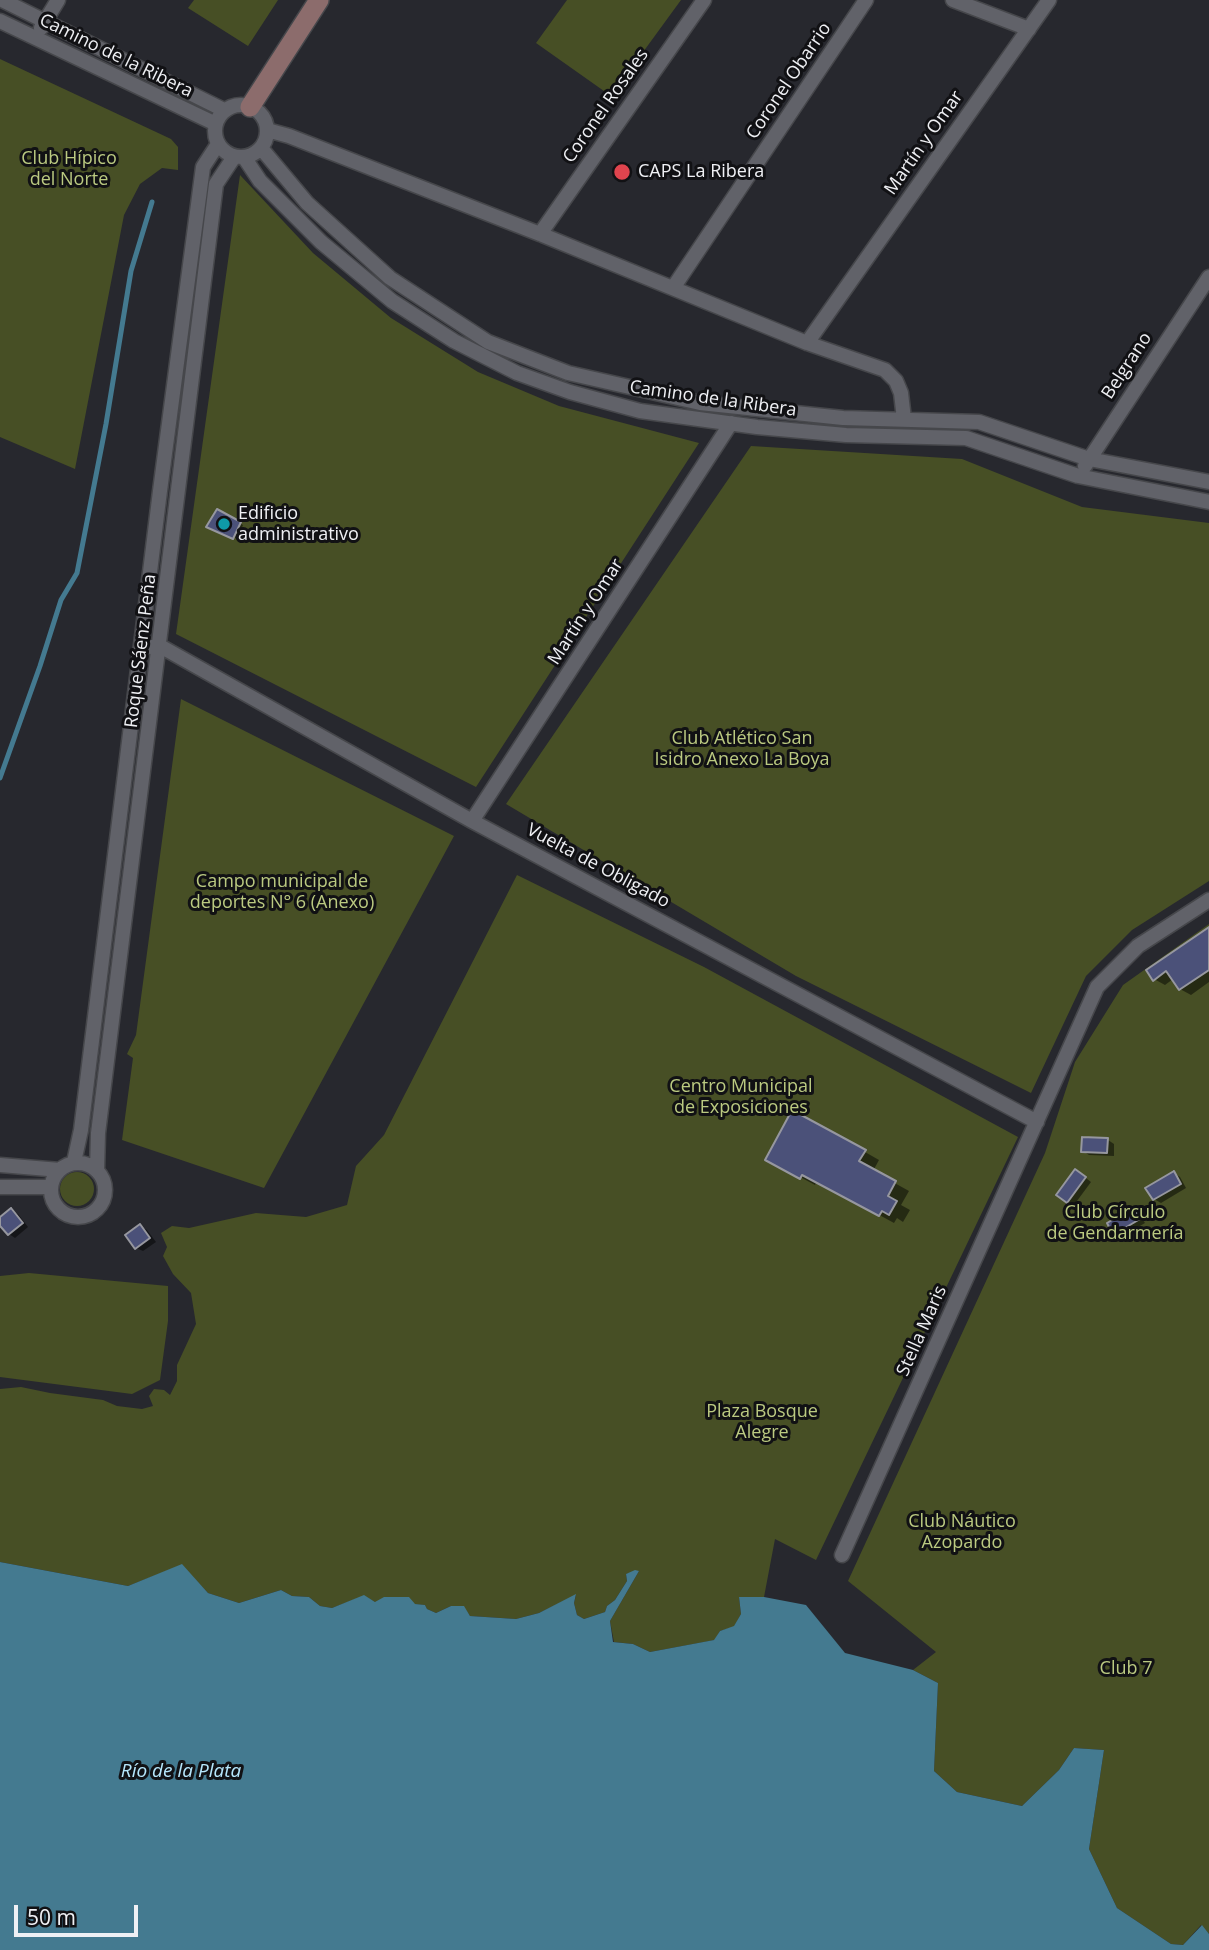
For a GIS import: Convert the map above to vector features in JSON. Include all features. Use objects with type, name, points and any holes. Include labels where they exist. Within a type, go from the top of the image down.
[{"type":"street","name":"Camino de la Ribera","points":[[2,0],[224,110]]},
{"type":"street","points":[[35,38],[58,0]]},
{"type":"street","points":[[250,107],[319,0]]},
{"type":"street","name":"Coronel Rosales","points":[[540,234],[704,0]]},
{"type":"street","name":"Coronel Obarrio","points":[[673,288],[866,0]]},
{"type":"street","points":[[953,0],[1029,29]]},
{"type":"street","name":"Martín y Omar","points":[[807,343],[1049,0]]},
{"type":"street","name":"Camino de la Ribera","points":[[0,21],[216,124]]},
{"type":"street","points":[[239,157],[225,152],[215,135],[216,124],[224,110],[240,106],[250,107],[259,113],[267,130],[266,140],[261,148]]},
{"type":"street","points":[[267,130],[289,136],[540,234],[807,343],[885,370],[896,381],[901,393],[904,419]]},
{"type":"street","name":"Roque Sáenz Peña","points":[[74,1163],[81,1130],[202,167],[218,144]]},
{"type":"street","name":"Camino de la Ribera","points":[[261,148],[307,203],[390,278],[488,342],[568,373],[700,403],[843,418],[979,422],[1089,459],[1209,482]]},
{"type":"street","name":"Roque Sáenz Peña","points":[[50,1187],[53,1202],[63,1214],[78,1218],[89,1216],[98,1209],[104,1199],[105,1187],[102,1176],[97,1171],[98,1133],[216,184],[239,157],[261,148]]},
{"type":"street","name":"Camino de la Ribera","points":[[239,157],[321,242],[392,301],[454,341],[517,373],[570,393],[640,411],[731,424],[846,435],[966,438],[1078,476],[1209,502]]},
{"type":"street","name":"Belgrano","points":[[1078,476],[1209,277]]},
{"type":"street","name":"Martín y Omar","points":[[472,821],[731,424]]},
{"type":"street","points":[[141,647],[160,646]]},
{"type":"street","name":"Vuelta de Obligado","points":[[160,646],[472,821],[1037,1122]]},
{"type":"street","name":"Stella Maris","points":[[842,1555],[1097,987],[1138,946],[1209,900]]},
{"type":"street","points":[[0,1187],[50,1187],[56,1173],[74,1163],[97,1171]]},
{"type":"street","points":[[0,1165],[60,1170]]},
{"type":"green space","points":[[194,0],[278,0],[248,46],[188,8]]},
{"type":"green space","points":[[567,0],[681,0],[611,96],[536,43]]},
{"type":"green space","name":"Club Hípico del Norte","points":[[0,59],[171,139],[178,147],[178,170],[162,168],[140,184],[124,215],[75,469],[0,437]]},
{"type":"green space","points":[[240,175],[313,253],[391,318],[478,372],[559,406],[699,443],[476,787],[176,634]]},
{"type":"green space","name":"Club Atlético San Isidro Anexo La Boya","points":[[751,446],[962,459],[1082,507],[1209,523],[1209,881],[1132,930],[1086,976],[1031,1093],[796,976],[506,804]]},
{"type":"green space","name":"Campo municipal de deportes N° 6 (Anexo)","points":[[181,699],[454,836],[264,1188],[122,1140],[133,1058],[127,1054],[136,1035]]},
{"type":"green space","points":[[517,875],[704,967],[1018,1137],[816,1560],[775,1539],[764,1597],[739,1597],[741,1614],[734,1627],[720,1631],[715,1640],[650,1652],[633,1644],[614,1642],[610,1621],[639,1571],[626,1574],[627,1581],[605,1612],[584,1619],[577,1615],[574,1603],[576,1595],[539,1613],[516,1619],[470,1616],[463,1606],[451,1606],[436,1613],[425,1605],[375,1602],[364,1596],[332,1608],[320,1606],[309,1597],[292,1596],[281,1590],[239,1603],[208,1593],[182,1565],[128,1586],[0,1562],[0,1389],[21,1387],[142,1409],[153,1406],[149,1396],[154,1389],[164,1390],[170,1395],[177,1381],[177,1365],[196,1324],[191,1293],[173,1274],[163,1256],[167,1247],[161,1233],[172,1226],[189,1228],[256,1213],[306,1217],[347,1205],[356,1166],[384,1135]]},
{"type":"green space","points":[[1209,924],[1209,1934],[1201,1925],[1183,1945],[1171,1944],[1117,1908],[1089,1849],[1104,1750],[1074,1748],[1059,1770],[1022,1806],[957,1792],[934,1771],[938,1683],[913,1670],[936,1652],[848,1581],[1045,1153],[1075,1062],[1123,985]]},
{"type":"green space","points":[[77,1172],[89,1177],[94,1189],[89,1201],[77,1206],[65,1201],[60,1189],[65,1177]]},
{"type":"green space","points":[[29,1273],[168,1286],[168,1321],[160,1380],[132,1394],[0,1377],[0,1276]]},
{"type":"water","name":"Río de la Plata","points":[[0,1562],[128,1586],[182,1564],[208,1593],[239,1603],[281,1590],[292,1596],[309,1597],[320,1606],[332,1608],[364,1595],[375,1602],[384,1597],[409,1597],[415,1604],[425,1605],[436,1613],[451,1606],[464,1606],[470,1616],[516,1619],[539,1613],[576,1594],[574,1603],[577,1615],[584,1619],[605,1612],[627,1581],[626,1574],[635,1570],[639,1571],[610,1621],[613,1642],[633,1644],[650,1652],[714,1640],[720,1631],[734,1626],[741,1614],[739,1597],[764,1597],[806,1605],[845,1653],[913,1670],[938,1683],[934,1771],[957,1792],[1022,1806],[1059,1770],[1074,1748],[1104,1750],[1089,1849],[1117,1908],[1171,1944],[1183,1945],[1202,1925],[1209,1934],[1209,1950],[0,1950]]},
{"type":"building","name":"Edificio administrativo","points":[[217,509],[241,522],[233,539],[206,527]]},
{"type":"building","points":[[1209,927],[1209,970],[1179,990],[1166,971],[1153,981],[1146,970]]},
{"type":"building","points":[[792,1110],[866,1150],[859,1161],[896,1181],[888,1196],[897,1201],[889,1215],[882,1211],[879,1216],[802,1175],[800,1179],[765,1160]]},
{"type":"building","points":[[1082,1137],[1108,1138],[1107,1153],[1081,1152]]},
{"type":"building","points":[[1075,1169],[1086,1177],[1067,1203],[1056,1195]]},
{"type":"building","points":[[1174,1171],[1181,1184],[1153,1200],[1145,1188]]},
{"type":"building","points":[[11,1208],[23,1223],[8,1235],[0,1226],[0,1217]]},
{"type":"building","points":[[1133,1208],[1140,1219],[1113,1235],[1107,1223]]},
{"type":"building","points":[[140,1224],[150,1238],[135,1249],[125,1235]]},
{"type":"waterway","points":[[0,778],[61,600],[77,573],[106,424],[131,271],[152,202]]},
{"type":"place","name":"CAPS La Ribera","points":[[622,172]]},
{"type":"place","name":"Edificio administrativo","points":[[224,524]]},
{"type":"park label","name":"Centro Municipal de Exposiciones","points":[[741,1097]]},
{"type":"park label","name":"Club Círculo de Gendarmería","points":[[1115,1223]]},
{"type":"park label","name":"Plaza Bosque Alegre","points":[[762,1422]]},
{"type":"park label","name":"Club Náutico Azopardo","points":[[962,1532]]},
{"type":"park label","name":"Club 7","points":[[1126,1669]]}]
